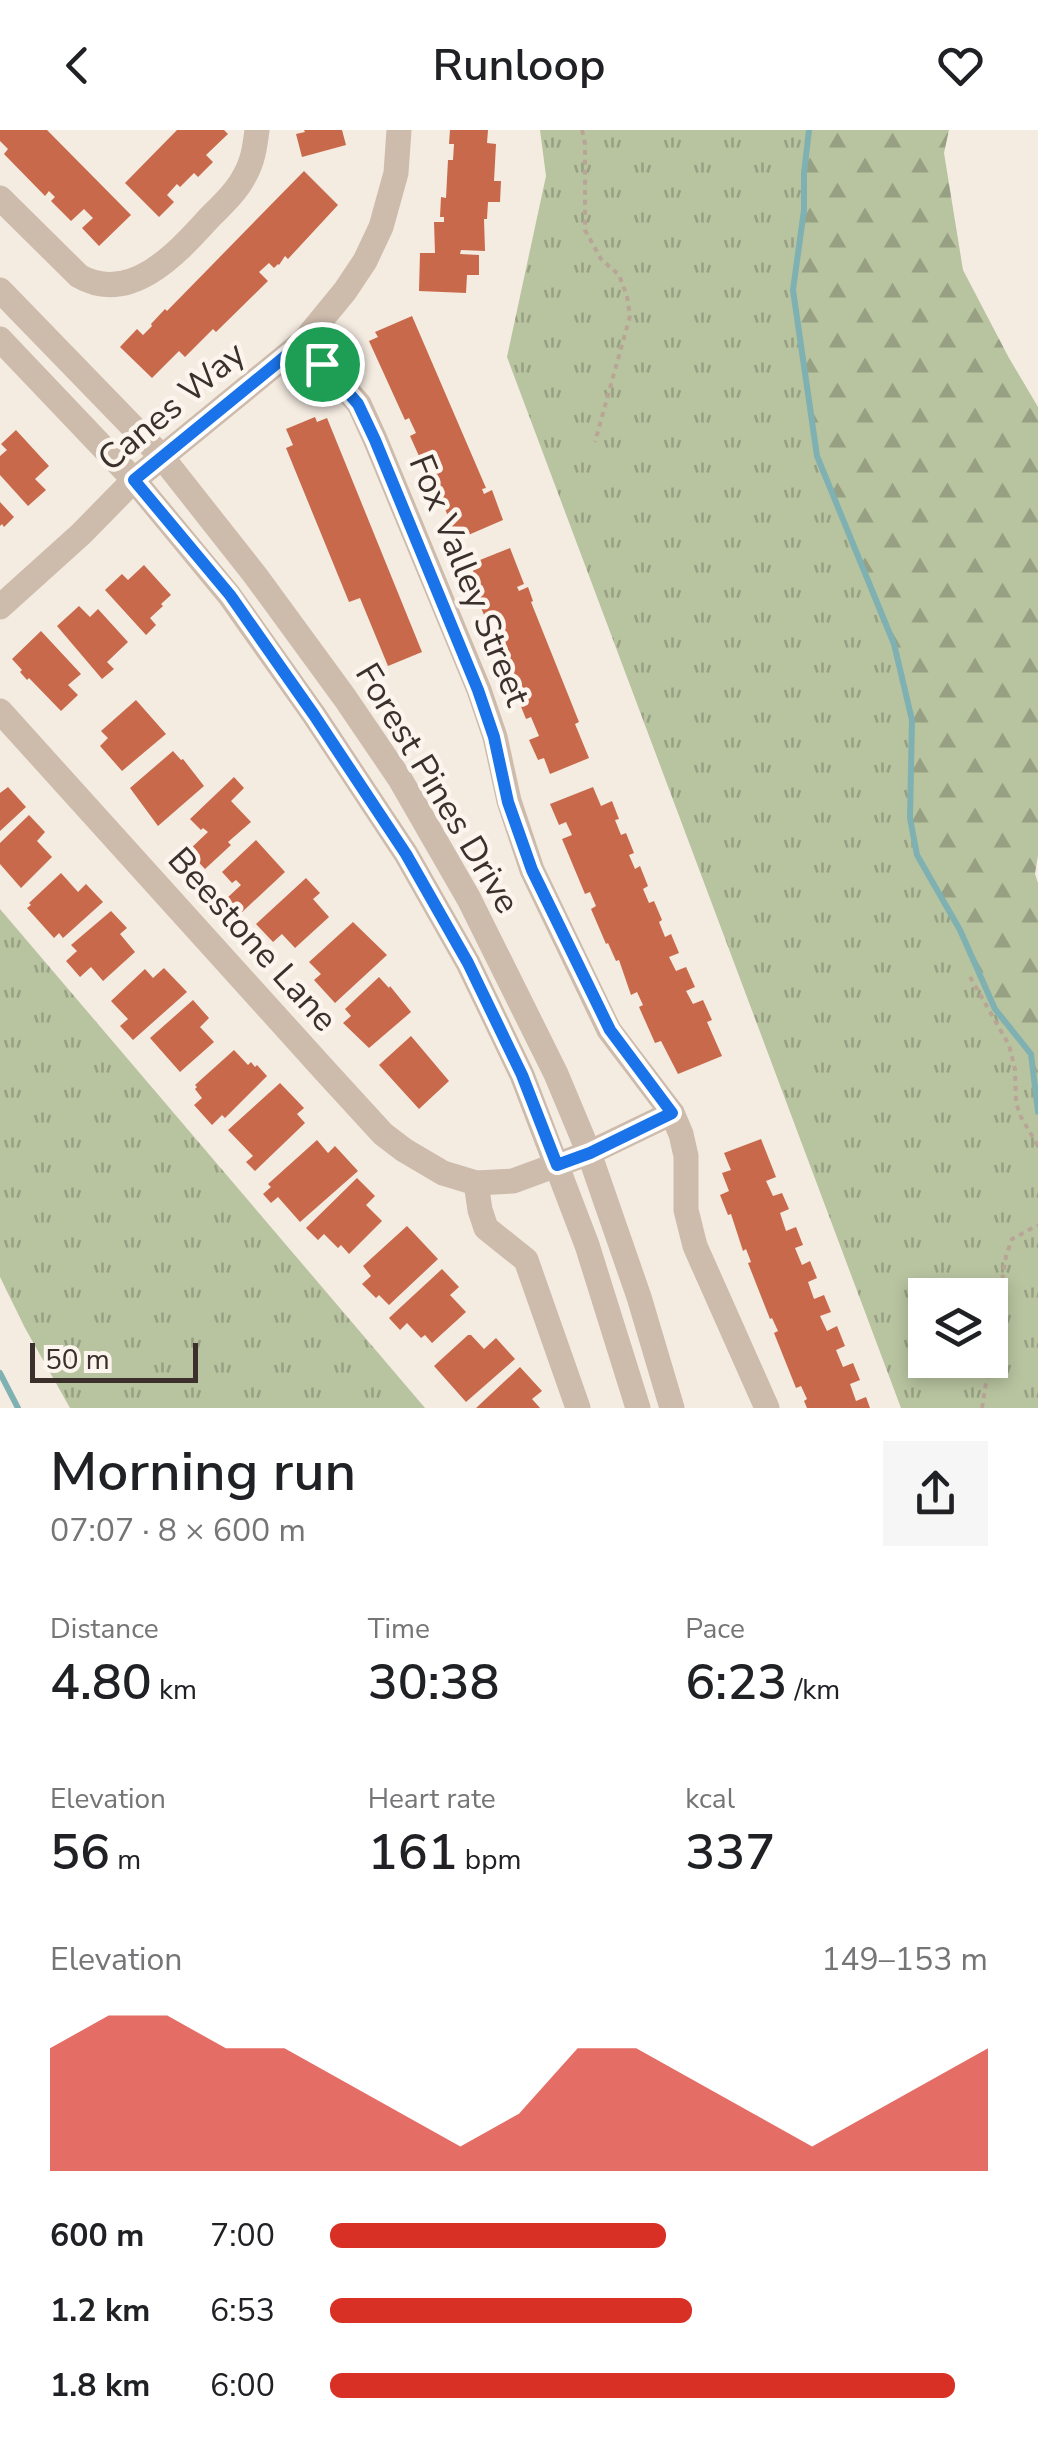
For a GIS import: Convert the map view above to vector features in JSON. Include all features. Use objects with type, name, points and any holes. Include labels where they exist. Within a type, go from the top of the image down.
[{"type":"street","points":[[0,198],[79,276],[88,282],[125,282],[170,260],[229,197],[247,172],[257,130]]},
{"type":"street","name":"Canes Way","points":[[0,607],[82,534],[134,480],[304,341],[365,261],[381,226],[396,172],[399,130]]},
{"type":"street","name":"Forest Pines Drive","points":[[0,290],[162,457],[346,698],[400,779],[469,899],[556,1074],[590,1153],[672,1408]]},
{"type":"street","name":"Forest Pines Drive","points":[[0,339],[134,480],[230,595],[406,854],[468,963],[522,1075],[587,1245],[638,1408]]},
{"type":"street","name":"Fox Valley Street","points":[[304,341],[358,404],[375,440],[478,690],[494,737],[508,802],[544,898],[610,1030],[672,1113],[686,1156],[686,1210],[695,1246],[767,1408]]},
{"type":"street","name":"Beestone Lane","points":[[0,711],[383,1134],[404,1150],[443,1173],[476,1183],[513,1181],[590,1153],[672,1113]]},
{"type":"street","points":[[476,1183],[486,1228],[526,1260],[578,1408]]},
{"type":"path","points":[[582,130],[585,230],[601,259],[618,276],[630,316],[595,442]]},
{"type":"path","points":[[970,977],[1009,1045],[1015,1069],[1016,1103],[1038,1146]]},
{"type":"path","points":[[982,1408],[1006,1256],[1012,1239],[1038,1225]]},
{"type":"green space","points":[[540,130],[809,130],[804,210],[817,456],[894,644],[912,720],[910,818],[995,1009],[1031,1054],[1038,1112],[1038,1408],[901,1408],[507,357],[546,176]]},
{"type":"green space","points":[[809,130],[949,130],[944,153],[963,270],[1038,407],[1038,1112],[1031,1054],[995,1009],[960,930],[917,855],[910,818],[912,720],[894,644],[817,456],[793,290]]},
{"type":"green space","points":[[0,909],[425,1408],[70,1408],[0,1277]]},
{"type":"building","points":[[0,130],[47,130],[131,215],[99,246],[82,228],[93,218],[84,209],[71,221],[51,201],[55,197],[49,191],[45,196],[4,154],[8,149],[0,141]]},
{"type":"building","points":[[177,130],[224,130],[228,134],[206,155],[213,162],[198,177],[194,173],[167,195],[174,202],[159,217],[125,183]]},
{"type":"building","points":[[304,130],[342,130],[346,145],[302,157],[296,134]]},
{"type":"building","points":[[450,130],[488,130],[487,143],[496,144],[494,181],[501,181],[500,202],[488,202],[485,251],[461,250],[460,254],[479,255],[479,275],[467,275],[466,293],[419,291],[420,253],[435,253],[434,222],[444,222],[444,217],[440,217],[441,197],[446,198],[448,160],[453,160]]},
{"type":"building","points":[[304,171],[338,205],[288,259],[285,256],[274,268],[269,263],[259,272],[268,281],[216,332],[213,329],[185,357],[179,351],[152,378],[120,347],[137,329],[143,335]]},
{"type":"building","points":[[412,316],[486,488],[482,489],[484,494],[492,490],[503,520],[466,536],[463,531],[454,535],[444,505],[440,507],[425,470],[430,468],[410,436],[416,433],[409,418],[405,420],[369,341],[378,337],[375,332]]},
{"type":"building","points":[[315,417],[317,422],[327,418],[422,652],[388,666],[360,598],[349,602],[286,448],[293,445],[286,429]]},
{"type":"building","points":[[16,430],[49,466],[35,479],[46,490],[28,506],[0,475],[0,456],[7,450],[1,444]]},
{"type":"building","points":[[0,502],[14,517],[4,527],[0,526]]},
{"type":"building","points":[[510,548],[524,584],[517,587],[519,591],[528,587],[589,758],[550,774],[544,758],[538,760],[529,740],[539,736],[520,704],[527,701],[521,686],[515,689],[507,669],[512,664],[506,667],[471,584],[477,582],[470,564]]},
{"type":"building","points":[[144,565],[171,595],[150,618],[156,625],[146,635],[105,590],[122,574],[128,580]]},
{"type":"building","points":[[79,606],[90,617],[98,609],[128,642],[107,662],[114,669],[102,679],[57,626]]},
{"type":"building","points":[[41,631],[81,674],[68,685],[78,695],[61,711],[27,680],[12,659]]},
{"type":"building","points":[[136,700],[166,734],[122,771],[100,746],[108,738],[101,731]]},
{"type":"building","points":[[173,751],[204,786],[158,826],[130,788]]},
{"type":"building","points":[[234,777],[244,788],[231,801],[251,822],[205,869],[188,851],[208,832],[190,819]]},
{"type":"building","points":[[8,787],[26,807],[0,831],[0,793]]},
{"type":"building","points":[[593,787],[601,806],[612,801],[621,835],[626,833],[634,853],[629,855],[635,869],[640,866],[648,886],[643,889],[649,903],[654,901],[665,937],[671,934],[679,953],[669,957],[676,971],[686,967],[695,987],[686,991],[693,1004],[703,1000],[712,1020],[707,1022],[722,1056],[678,1074],[661,1041],[655,1043],[639,1007],[643,1005],[637,992],[631,995],[619,960],[606,944],[591,909],[596,906],[590,892],[585,894],[562,839],[572,835],[566,822],[559,825],[550,804]]},
{"type":"building","points":[[29,815],[45,832],[37,841],[52,857],[21,888],[0,864],[0,843]]},
{"type":"building","points":[[256,840],[285,872],[240,914],[226,899],[241,885],[236,880],[232,883],[222,872]]},
{"type":"building","points":[[61,873],[78,892],[86,884],[103,902],[63,938],[59,933],[54,938],[27,908]]},
{"type":"building","points":[[306,878],[320,893],[313,899],[329,917],[295,948],[282,934],[273,942],[256,924]]},
{"type":"building","points":[[111,911],[127,928],[120,934],[135,952],[103,981],[91,967],[80,977],[66,961],[77,951],[71,945]]},
{"type":"building","points":[[353,922],[387,955],[335,1003],[314,980],[321,974],[309,962]]},
{"type":"building","points":[[164,968],[187,992],[133,1040],[120,1026],[128,1019],[111,1001],[145,969],[153,978]]},
{"type":"building","points":[[379,977],[411,1012],[369,1048],[343,1023],[351,1016],[345,1009]]},
{"type":"building","points":[[193,1000],[209,1018],[200,1027],[214,1042],[180,1072],[150,1038]]},
{"type":"building","points":[[411,1036],[449,1081],[419,1109],[379,1065]]},
{"type":"building","points":[[234,1050],[248,1065],[257,1065],[267,1076],[225,1118],[222,1115],[212,1125],[194,1105],[202,1098],[195,1085]]},
{"type":"building","points":[[280,1083],[304,1108],[297,1114],[305,1123],[255,1171],[246,1162],[253,1156],[228,1130]]},
{"type":"building","points":[[761,1139],[776,1177],[766,1181],[773,1196],[782,1193],[789,1209],[780,1213],[786,1231],[796,1227],[803,1245],[795,1248],[802,1265],[810,1261],[817,1278],[808,1282],[814,1299],[824,1295],[831,1312],[820,1316],[827,1331],[837,1326],[845,1346],[836,1350],[843,1367],[853,1363],[860,1380],[850,1384],[856,1401],[866,1397],[870,1408],[807,1408],[801,1386],[796,1388],[746,1249],[743,1251],[720,1195],[729,1191],[722,1173],[731,1170],[724,1153]]},
{"type":"building","points":[[317,1140],[328,1153],[335,1146],[358,1171],[300,1222],[278,1197],[271,1203],[263,1194],[271,1187],[268,1184]]},
{"type":"building","points":[[357,1178],[375,1196],[366,1205],[382,1221],[349,1254],[324,1234],[318,1240],[306,1228]]},
{"type":"building","points":[[407,1226],[438,1259],[389,1305],[362,1284],[371,1276],[363,1266]]},
{"type":"building","points":[[442,1269],[459,1287],[450,1295],[466,1312],[432,1343],[407,1323],[400,1330],[389,1318]]},
{"type":"building","points":[[468,1335],[484,1349],[496,1338],[515,1359],[466,1402],[434,1366]]},
{"type":"building","points":[[520,1367],[542,1391],[532,1399],[540,1408],[476,1408]]},
{"type":"waterway","points":[[809,130],[793,290],[817,456],[894,644],[912,720],[910,818],[917,855],[960,930],[995,1009],[1031,1054],[1038,1112]]},
{"type":"waterway","points":[[0,1373],[18,1408]]},
{"type":"route","points":[[304,341],[322,364],[347,388],[375,440],[478,690],[494,737],[508,802],[544,898],[610,1030],[672,1113],[557,1165],[522,1075],[468,963],[406,854],[230,595],[134,480],[304,341]]}]
